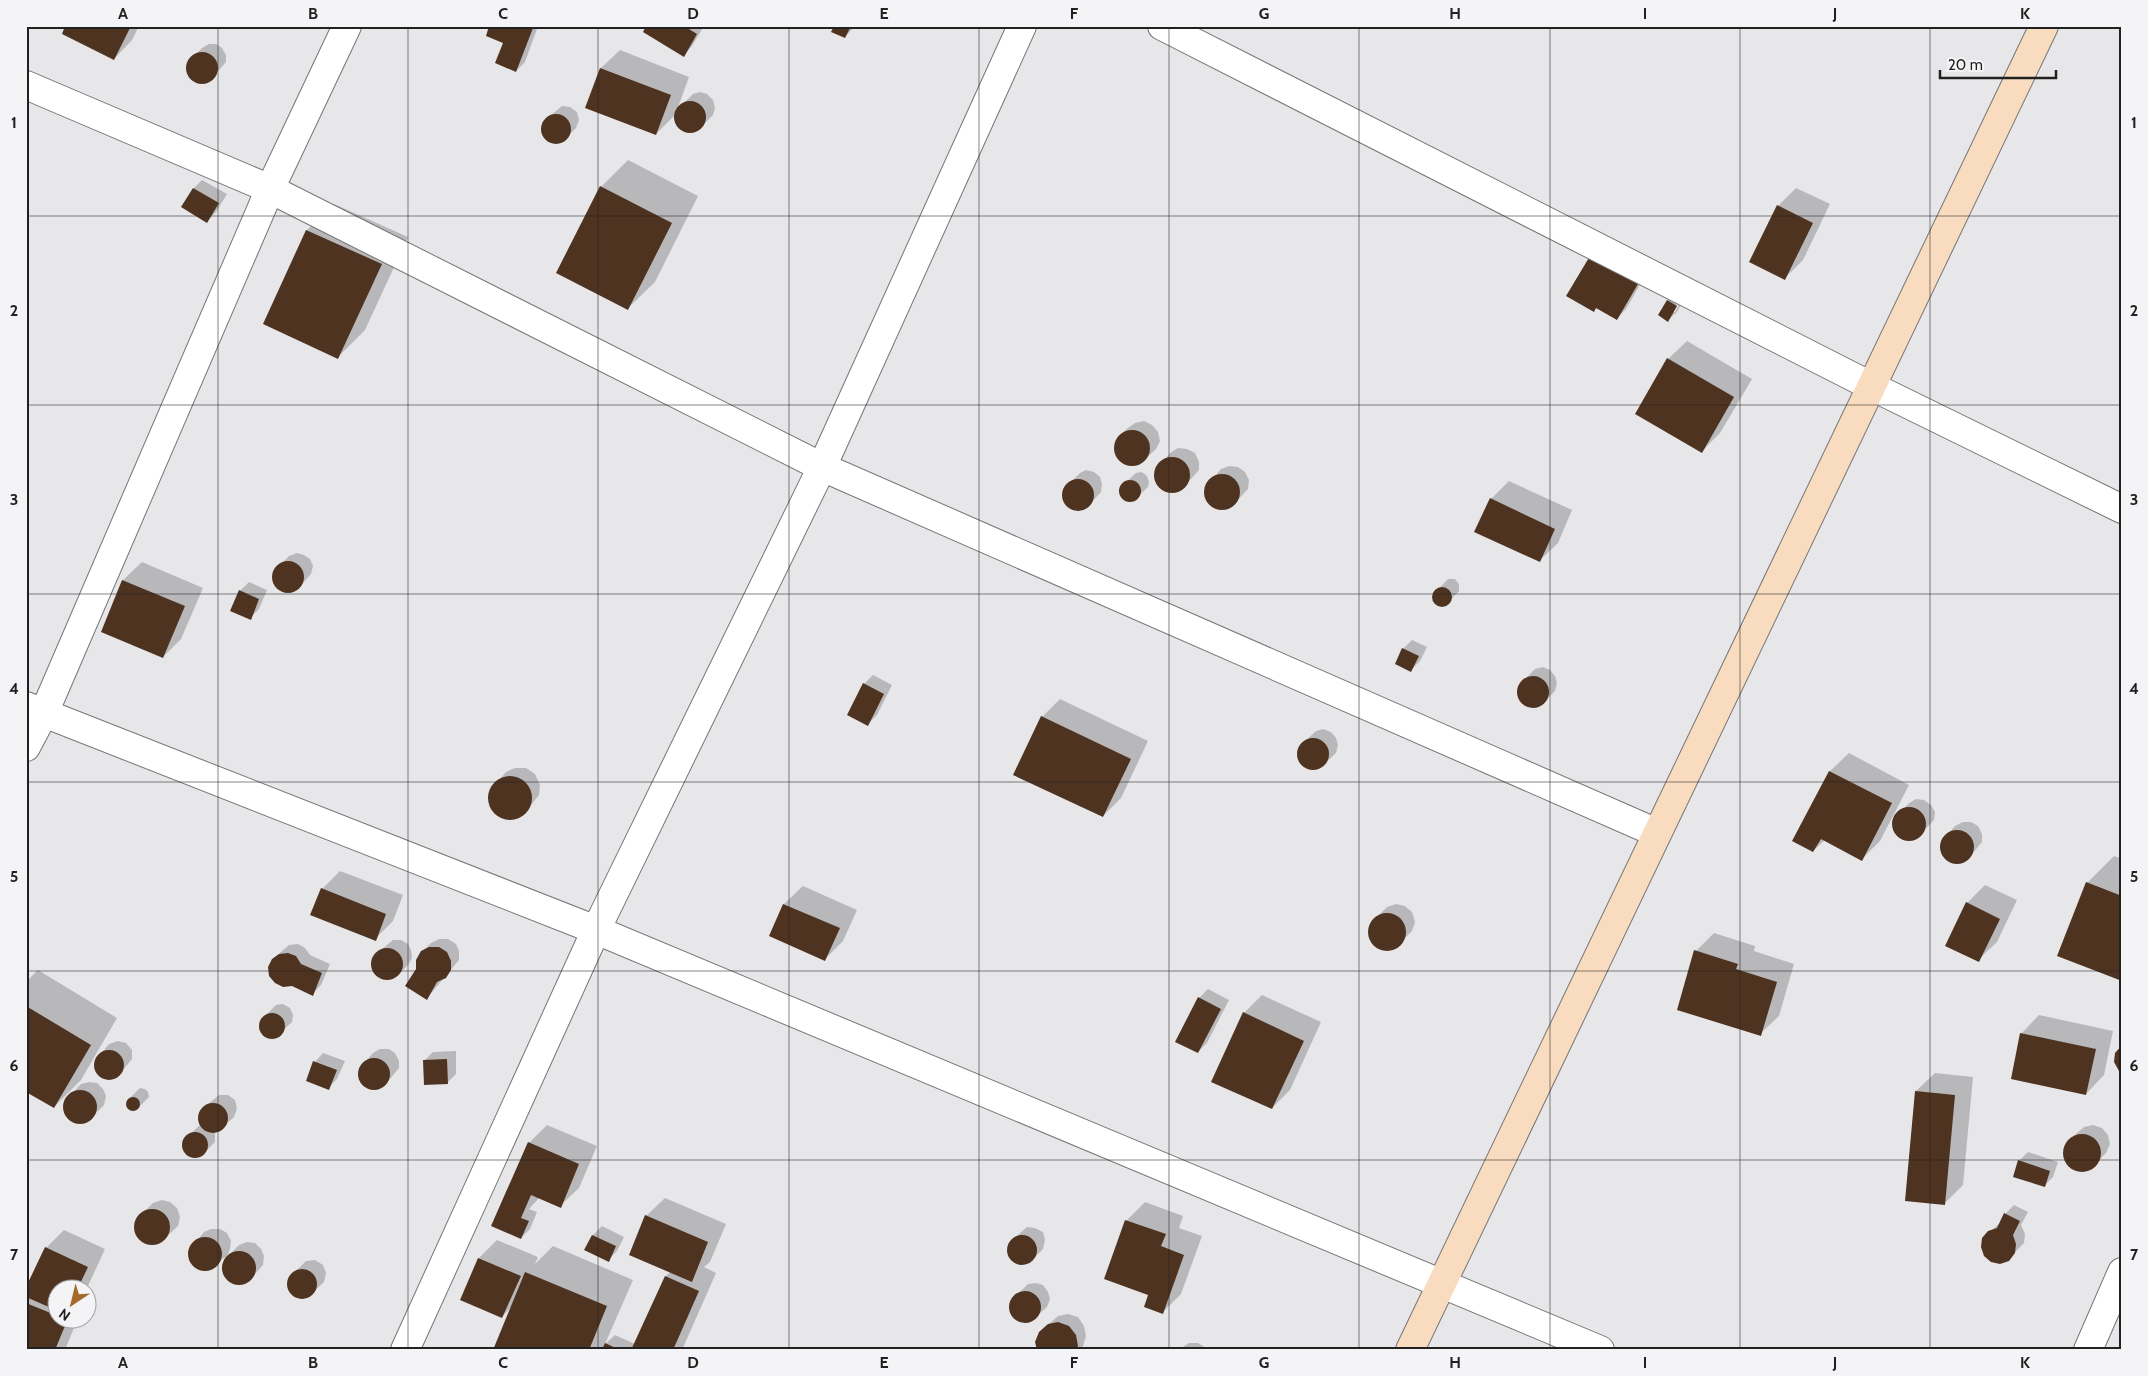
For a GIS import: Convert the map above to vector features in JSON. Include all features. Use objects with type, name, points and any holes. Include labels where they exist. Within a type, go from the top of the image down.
[{"type":"street","points":[[26,747],[35,710],[270,189],[347,26]]},
{"type":"street","points":[[405,1350],[596,930],[822,467],[1022,26]]},
{"type":"street","points":[[1162,26],[1871,386],[2122,509]]},
{"type":"street","points":[[1410,1350],[2044,26]]},
{"type":"street","points":[[26,85],[270,189],[822,467],[1657,833]]},
{"type":"street","points":[[35,710],[596,930],[1600,1350]]},
{"type":"street","points":[[2088,1350],[2122,1272]]},
{"type":"building","points":[[65,26],[131,26],[114,60],[62,34]]},
{"type":"building","points":[[489,26],[529,26],[533,28],[516,72],[495,63],[503,43],[486,36]]},
{"type":"building","points":[[646,26],[684,26],[697,34],[684,57],[643,32]]},
{"type":"building","points":[[834,26],[851,26],[845,38],[831,32]]},
{"type":"building","points":[[202,52],[208,53],[213,57],[217,62],[217,74],[213,79],[208,83],[202,84],[196,83],[191,79],[187,74],[186,68],[187,62],[191,57],[196,53]]},
{"type":"building","points":[[600,68],[671,95],[656,135],[585,108]]},
{"type":"building","points":[[690,101],[696,102],[701,106],[705,111],[705,123],[701,128],[696,132],[690,133],[684,132],[679,128],[675,123],[674,117],[675,111],[679,106],[684,102]]},
{"type":"building","points":[[556,114],[566,119],[571,129],[566,139],[556,144],[546,139],[541,129],[546,119]]},
{"type":"building","points":[[600,186],[672,223],[628,310],[556,273]]},
{"type":"building","points":[[193,188],[219,203],[207,223],[181,207]]},
{"type":"building","points":[[1777,205],[1813,223],[1785,280],[1749,262]]},
{"type":"building","points":[[306,230],[382,264],[338,359],[263,324]]},
{"type":"building","points":[[1590,256],[1638,284],[1617,320],[1596,308],[1594,312],[1566,296]]},
{"type":"building","points":[[1667,300],[1677,306],[1668,322],[1658,315]]},
{"type":"building","points":[[1667,358],[1734,397],[1702,453],[1635,414]]},
{"type":"building","points":[[1132,430],[1139,431],[1145,435],[1149,441],[1149,455],[1145,461],[1139,465],[1132,466],[1125,465],[1119,461],[1115,455],[1114,448],[1115,441],[1119,435],[1125,431]]},
{"type":"building","points":[[1172,457],[1179,458],[1185,462],[1189,468],[1189,482],[1185,488],[1179,492],[1172,493],[1165,492],[1159,488],[1155,482],[1154,475],[1155,468],[1159,462],[1165,458]]},
{"type":"building","points":[[1222,474],[1235,479],[1240,492],[1235,505],[1222,510],[1209,505],[1204,492],[1209,479]]},
{"type":"building","points":[[1078,479],[1084,480],[1089,484],[1093,489],[1093,501],[1089,506],[1084,510],[1078,511],[1072,510],[1067,506],[1063,501],[1062,495],[1063,489],[1067,484],[1072,480]]},
{"type":"building","points":[[1130,480],[1138,483],[1141,491],[1138,499],[1130,502],[1122,499],[1119,491],[1122,483]]},
{"type":"building","points":[[1490,498],[1555,529],[1540,562],[1474,532]]},
{"type":"building","points":[[288,561],[299,566],[304,577],[299,588],[288,593],[277,588],[272,577],[277,566]]},
{"type":"building","points":[[122,580],[185,606],[163,658],[101,632]]},
{"type":"building","points":[[1442,587],[1449,590],[1452,597],[1449,604],[1442,607],[1435,604],[1432,597],[1435,590]]},
{"type":"building","points":[[239,590],[259,599],[251,620],[230,611]]},
{"type":"building","points":[[1402,648],[1419,656],[1411,672],[1395,664]]},
{"type":"building","points":[[1533,676],[1539,677],[1544,681],[1548,686],[1548,698],[1544,703],[1539,707],[1533,708],[1527,707],[1522,703],[1518,698],[1517,692],[1518,686],[1522,681],[1527,677]]},
{"type":"building","points":[[863,683],[884,694],[868,726],[847,715]]},
{"type":"building","points":[[1041,716],[1131,759],[1103,817],[1013,775]]},
{"type":"building","points":[[1313,738],[1325,742],[1329,754],[1325,766],[1313,770],[1301,766],[1297,754],[1301,742]]},
{"type":"building","points":[[1829,771],[1892,803],[1862,861],[1821,839],[1813,852],[1792,841]]},
{"type":"building","points":[[510,776],[522,780],[528,786],[532,798],[528,810],[522,816],[510,820],[498,816],[492,810],[488,798],[492,786],[498,780]]},
{"type":"building","points":[[1909,807],[1921,812],[1926,824],[1921,836],[1909,841],[1897,836],[1892,824],[1897,812]]},
{"type":"building","points":[[1957,830],[1964,831],[1969,835],[1973,840],[1973,854],[1969,859],[1964,863],[1957,864],[1950,863],[1945,859],[1941,854],[1940,847],[1941,840],[1945,835],[1950,831]]},
{"type":"building","points":[[2086,882],[2122,896],[2122,981],[2057,956]]},
{"type":"building","points":[[321,888],[386,914],[376,941],[310,915]]},
{"type":"building","points":[[1966,902],[2000,919],[1979,962],[1945,946]]},
{"type":"building","points":[[783,904],[840,928],[825,961],[769,936]]},
{"type":"building","points":[[1387,913],[1400,919],[1406,932],[1400,945],[1387,951],[1374,945],[1368,932],[1374,919]]},
{"type":"building","points":[[429,947],[439,947],[447,952],[451,961],[451,970],[446,978],[437,982],[427,1000],[405,986],[416,969],[416,960],[421,951]]},
{"type":"building","points":[[387,948],[393,949],[398,953],[402,958],[402,970],[398,975],[393,979],[387,980],[381,979],[376,975],[372,970],[371,964],[372,958],[376,953],[381,949]]},
{"type":"building","points":[[1694,950],[1738,964],[1736,969],[1777,982],[1761,1036],[1677,1010]]},
{"type":"building","points":[[288,953],[296,956],[301,964],[322,973],[313,996],[292,986],[283,987],[275,983],[269,976],[268,967],[272,959],[279,954]]},
{"type":"building","points":[[1198,997],[1221,1009],[1198,1053],[1175,1042]]},
{"type":"building","points":[[26,1006],[91,1045],[54,1108],[26,1092]]},
{"type":"building","points":[[1243,1012],[1304,1041],[1272,1109],[1211,1082]]},
{"type":"building","points":[[272,1013],[281,1017],[285,1026],[281,1035],[272,1039],[263,1035],[259,1026],[263,1017]]},
{"type":"building","points":[[2020,1033],[2096,1049],[2086,1095],[2011,1079]]},
{"type":"building","points":[[2122,1045],[2122,1072],[2119,1071],[2114,1062],[2115,1053]]},
{"type":"building","points":[[109,1050],[120,1054],[124,1065],[120,1076],[109,1080],[98,1076],[94,1065],[98,1054]]},
{"type":"building","points":[[374,1058],[386,1062],[390,1074],[386,1086],[374,1090],[362,1086],[358,1074],[362,1062]]},
{"type":"building","points":[[447,1059],[448,1084],[424,1085],[423,1060]]},
{"type":"building","points":[[313,1061],[337,1070],[329,1090],[306,1081]]},
{"type":"building","points":[[80,1090],[92,1095],[97,1107],[92,1119],[80,1124],[68,1119],[63,1107],[68,1095]]},
{"type":"building","points":[[1915,1091],[1955,1095],[1945,1205],[1905,1201]]},
{"type":"building","points":[[130,1097],[136,1097],[140,1104],[136,1111],[130,1111],[126,1107],[126,1101]]},
{"type":"building","points":[[213,1103],[224,1107],[228,1118],[224,1129],[213,1133],[202,1129],[198,1118],[202,1107]]},
{"type":"building","points":[[195,1132],[204,1136],[208,1145],[204,1154],[195,1158],[186,1154],[182,1145],[186,1136]]},
{"type":"building","points":[[2082,1134],[2095,1140],[2101,1153],[2095,1166],[2082,1172],[2069,1166],[2063,1153],[2069,1140]]},
{"type":"building","points":[[528,1142],[579,1164],[561,1208],[531,1195],[521,1218],[529,1221],[521,1239],[491,1226]]},
{"type":"building","points":[[2018,1160],[2050,1171],[2045,1187],[2013,1177]]},
{"type":"building","points":[[152,1209],[159,1210],[165,1214],[169,1220],[169,1234],[165,1240],[159,1244],[152,1245],[145,1244],[139,1240],[135,1234],[134,1227],[135,1220],[139,1214],[145,1210]]},
{"type":"building","points":[[2004,1213],[2020,1221],[2013,1235],[2016,1244],[2015,1253],[2009,1261],[2000,1264],[1991,1262],[1984,1256],[1981,1247],[1982,1238],[1988,1231],[1997,1228]]},
{"type":"building","points":[[645,1215],[708,1242],[692,1282],[629,1255]]},
{"type":"building","points":[[1125,1220],[1166,1234],[1161,1246],[1184,1255],[1163,1314],[1144,1307],[1148,1295],[1104,1279]]},
{"type":"building","points":[[592,1235],[616,1246],[609,1262],[584,1250]]},
{"type":"building","points":[[1022,1235],[1028,1236],[1036,1244],[1036,1256],[1028,1264],[1022,1265],[1016,1264],[1008,1256],[1007,1250],[1008,1244],[1016,1236]]},
{"type":"building","points":[[205,1237],[212,1238],[217,1242],[221,1247],[221,1261],[217,1266],[212,1270],[205,1271],[198,1270],[193,1266],[189,1261],[188,1254],[189,1247],[193,1242],[198,1238]]},
{"type":"building","points":[[45,1247],[88,1267],[83,1278],[48,1278],[48,1307],[26,1297],[26,1287]]},
{"type":"building","points":[[239,1251],[246,1252],[251,1256],[255,1261],[255,1275],[251,1280],[246,1284],[239,1285],[232,1284],[227,1280],[223,1275],[222,1268],[223,1261],[227,1256],[232,1252]]},
{"type":"building","points":[[478,1258],[521,1276],[502,1318],[460,1300]]},
{"type":"building","points":[[302,1269],[313,1273],[317,1284],[313,1295],[302,1299],[291,1295],[287,1284],[291,1273]]},
{"type":"building","points":[[525,1272],[607,1306],[589,1350],[493,1350]]},
{"type":"building","points":[[665,1276],[699,1291],[673,1350],[631,1350]]},
{"type":"building","points":[[1025,1291],[1031,1292],[1036,1296],[1040,1301],[1040,1313],[1036,1318],[1031,1322],[1025,1323],[1019,1322],[1014,1318],[1010,1313],[1009,1307],[1010,1301],[1014,1296],[1019,1292]]},
{"type":"building","points":[[26,1303],[48,1312],[48,1328],[64,1328],[55,1350],[26,1350]]},
{"type":"building","points":[[1058,1322],[1069,1326],[1076,1335],[1078,1346],[1076,1350],[1037,1350],[1035,1342],[1039,1332],[1048,1324]]},
{"type":"building","points":[[605,1343],[620,1350],[602,1350]]}]
